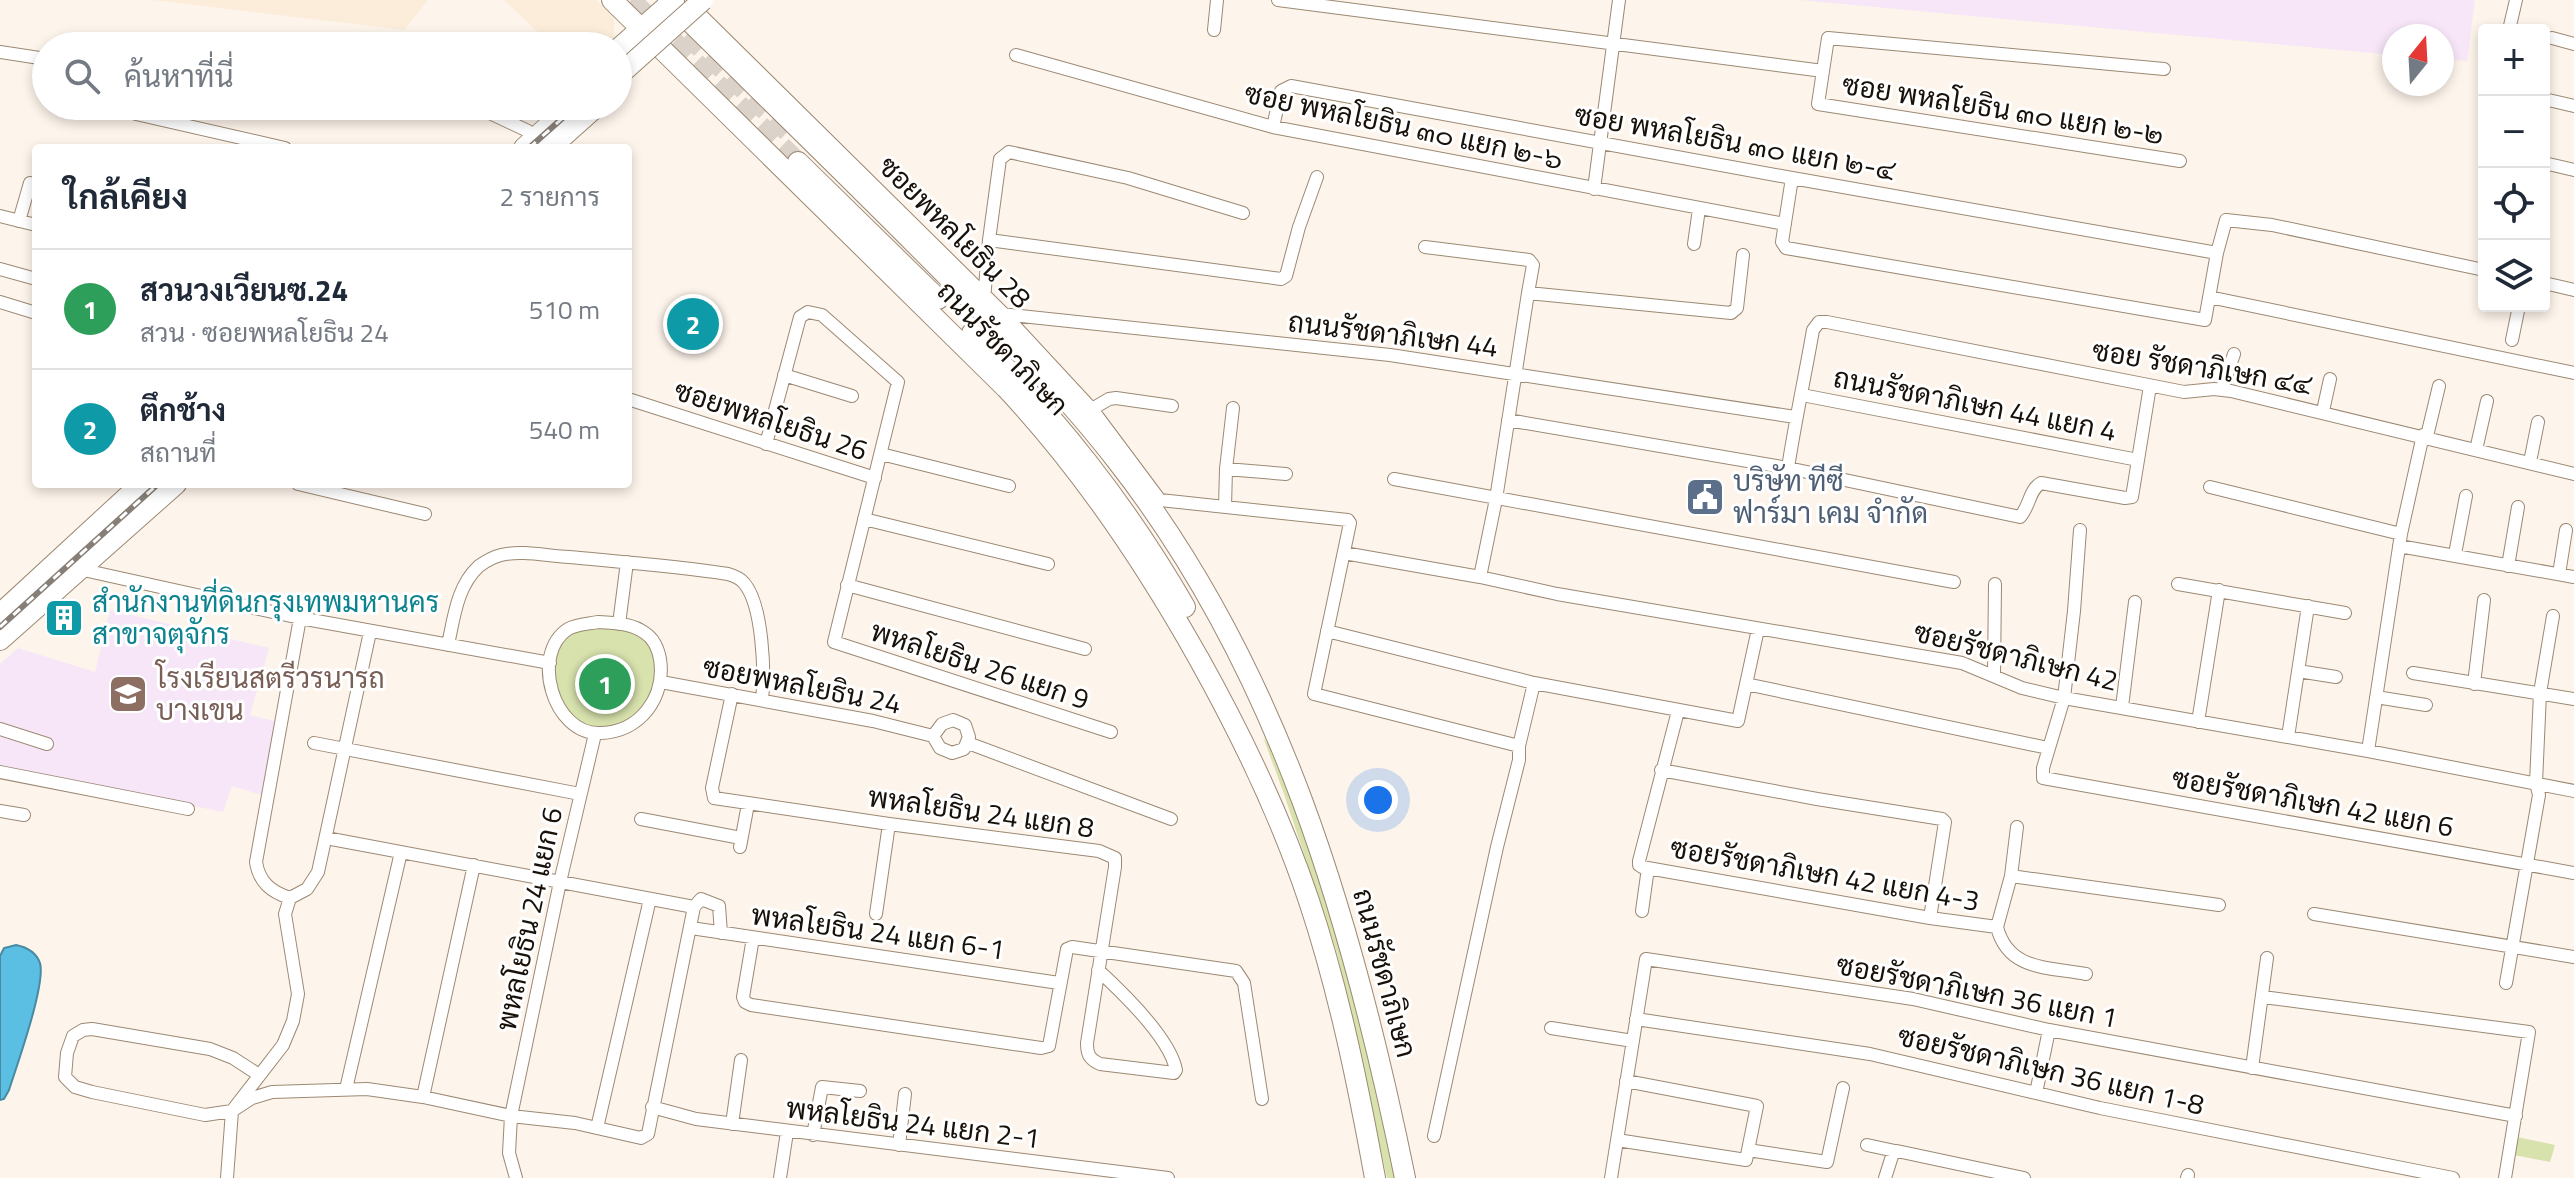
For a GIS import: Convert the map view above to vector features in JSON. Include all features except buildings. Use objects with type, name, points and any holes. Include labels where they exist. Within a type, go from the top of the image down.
[{"type":"main road","name":"ถนนรัชดาภิเษก","points":[[612,0],[662,48],[990,306],[1155,503],[1235,648],[1298,786],[1333,883],[1351,947],[1405,1178]]},
{"type":"main road","name":"ถนนรัชดาภิเษก","points":[[688,5],[804,159],[1090,486],[1135,551],[1194,650],[1270,799],[1309,900],[1333,980],[1375,1178]]},
{"type":"main road","points":[[632,37],[642,28],[688,5]]},
{"type":"main road","points":[[632,75],[662,48],[688,5]]},
{"type":"main road","points":[[632,51],[688,5]]},
{"type":"main road","points":[[632,62],[688,5]]},
{"type":"main road","points":[[530,142],[546,120]]},
{"type":"main road","points":[[530,142],[554,120]]},
{"type":"main road","points":[[530,142],[564,120]]},
{"type":"main road","points":[[554,144],[581,120]]},
{"type":"main road","name":"ถนนรัชดาภิเษก","points":[[804,159],[1010,353],[1114,475],[1193,596],[1298,786]]},
{"type":"main road","points":[[0,640],[71,562],[79,541],[137,488]]},
{"type":"main road","points":[[0,614],[171,488]]},
{"type":"street","points":[[1214,30],[1217,0]]},
{"type":"street","name":"ซอย พหลโยธิน ๓๐ แยก ๒-๒","points":[[1278,0],[1823,71],[1818,104],[2180,161]]},
{"type":"street","points":[[1594,189],[1619,0]]},
{"type":"street","points":[[2510,24],[2516,0]]},
{"type":"street","name":"ซอยพหลโยธิน 28","points":[[688,5],[1092,409],[1155,503]]},
{"type":"street","points":[[1823,71],[1828,38],[2164,69]]},
{"type":"street","points":[[2552,38],[2574,44]]},
{"type":"street","points":[[0,52],[32,57]]},
{"type":"street","name":"ซอย พหลโยธิน ๓๐ แยก ๒-๖","points":[[1016,55],[1273,127],[1785,224]]},
{"type":"street","name":"ซอย พหลโยธิน ๓๐ แยก ๒-๔","points":[[1273,127],[1281,91],[1291,86],[2217,253]]},
{"type":"street","points":[[2550,100],[2574,106]]},
{"type":"street","points":[[162,120],[267,144]]},
{"type":"street","points":[[496,120],[530,142]]},
{"type":"street","points":[[990,306],[989,240],[1000,159],[1009,152],[1128,178],[1243,213]]},
{"type":"street","points":[[2550,164],[2574,170]]},
{"type":"street","points":[[989,240],[1281,279],[1286,276],[1317,177]]},
{"type":"street","points":[[1792,178],[1783,246],[2205,320],[2226,220],[2272,225],[2478,269]]},
{"type":"street","points":[[19,221],[30,183]]},
{"type":"street","points":[[1694,244],[1699,209]]},
{"type":"street","points":[[0,216],[32,224]]},
{"type":"street","points":[[1425,247],[1529,260],[1533,265],[1496,499],[1480,577]]},
{"type":"street","points":[[1528,293],[1731,313],[1737,308],[1743,255]]},
{"type":"street","points":[[0,269],[32,278]]},
{"type":"street","points":[[2550,284],[2574,290]]},
{"type":"street","points":[[2209,297],[2574,373]]},
{"type":"street","points":[[0,302],[32,312]]},
{"type":"street","name":"ถนนรัชดาภิเษก 44","points":[[990,306],[1390,355],[1795,417]]},
{"type":"street","points":[[766,444],[800,317],[808,312],[822,315],[898,382],[875,478]]},
{"type":"street","points":[[2512,340],[2518,312]]},
{"type":"street","name":"ซอย รัชดาภิเษก ๔๔","points":[[1802,395],[1813,330],[1819,322],[2150,386],[2196,392],[2222,389],[2574,474]]},
{"type":"street","points":[[2222,389],[2234,354]]},
{"type":"street","points":[[784,375],[852,396]]},
{"type":"street","points":[[2323,411],[2330,379]]},
{"type":"street","points":[[1508,420],[1788,468],[2020,517],[2034,488],[2041,483],[2129,498],[2133,491],[2150,386]]},
{"type":"street","points":[[2368,751],[2400,540],[2439,386]]},
{"type":"street","points":[[1788,468],[1795,417],[1802,395]]},
{"type":"street","name":"ถนนรัชดาภิเษก 44 แยก 4","points":[[1802,395],[2138,460]]},
{"type":"street","points":[[1092,409],[1116,398],[1172,406]]},
{"type":"street","name":"ซอยพหลโยธิน 26","points":[[632,400],[875,478],[834,642]]},
{"type":"street","points":[[2476,450],[2487,401]]},
{"type":"street","points":[[1225,507],[1233,408]]},
{"type":"street","points":[[2530,462],[2538,422]]},
{"type":"street","points":[[881,454],[1009,486]]},
{"type":"street","points":[[1226,469],[1286,474]]},
{"type":"street","points":[[1394,479],[1954,582]]},
{"type":"street","points":[[2210,487],[2455,554],[2574,577]]},
{"type":"street","points":[[315,488],[425,514]]},
{"type":"street","points":[[2455,554],[2466,496]]},
{"type":"street","points":[[1155,503],[1348,520],[1350,523],[1314,694],[1519,746]]},
{"type":"street","points":[[2508,566],[2518,507]]},
{"type":"street","points":[[864,519],[1048,564]]},
{"type":"street","points":[[1746,684],[2048,748],[2064,698],[2080,530]]},
{"type":"street","points":[[2559,574],[2566,530]]},
{"type":"street","name":"ซอยรัชดาภิเษก 42","points":[[1344,553],[1557,594],[1962,663],[2022,688],[2064,698],[2574,791]]},
{"type":"street","points":[[448,645],[464,585],[491,558],[517,554],[627,562],[728,574],[747,585],[759,623],[762,700]]},
{"type":"street","points":[[71,562],[300,618],[550,663],[550,682],[559,709],[574,723],[595,734]]},
{"type":"street","points":[[619,624],[627,562]]},
{"type":"street","points":[[1994,676],[1995,584]]},
{"type":"street","points":[[2178,584],[2345,613]]},
{"type":"street","points":[[847,585],[1085,649]]},
{"type":"street","points":[[2198,722],[2219,590]]},
{"type":"street","points":[[2474,684],[2484,600]]},
{"type":"street","points":[[2122,707],[2135,602]]},
{"type":"street","points":[[2288,737],[2308,606]]},
{"type":"street","points":[[2506,983],[2539,795],[2536,783],[2540,693],[2553,616]]},
{"type":"street","points":[[290,898],[265,884],[258,875],[256,862],[300,618]]},
{"type":"street","name":"ซอยพหลโยธิน 24","points":[[550,663],[560,637],[572,627],[598,622],[619,624],[641,630],[653,640],[659,658],[661,682],[649,709],[637,721],[617,731],[595,734]]},
{"type":"street","points":[[1327,631],[1534,683],[1738,721],[1758,629]]},
{"type":"street","points":[[227,1178],[232,1111],[288,1036],[296,1006],[297,982],[285,914],[290,898],[313,883],[326,838],[370,632]]},
{"type":"street","name":"พหลโยธิน 26 แยก 9","points":[[834,642],[1111,732]]},
{"type":"street","points":[[2298,671],[2336,677]]},
{"type":"street","points":[[2413,673],[2574,699]]},
{"type":"street","name":"ซอยพหลโยธิน 24","points":[[661,682],[873,721],[933,736],[940,748],[952,753],[964,749],[969,737],[965,725],[953,720],[942,724],[933,736]]},
{"type":"street","points":[[1434,1136],[1534,683]]},
{"type":"street","name":"พหลโยธิน 24 แยก 8","points":[[732,694],[711,793],[714,798],[1099,851],[1115,858],[1100,952],[1087,1053],[1100,1064],[1174,1073],[1174,1058],[1161,1038],[1098,970]]},
{"type":"street","points":[[2376,697],[2426,705]]},
{"type":"street","name":"ซอยรัชดาภิเษก 42 แยก 4-3","points":[[1678,711],[1639,865],[1930,918],[1997,927],[2011,876],[2219,905]]},
{"type":"street","points":[[0,729],[47,744]]},
{"type":"street","name":"พหลโยธิน 24 แยก 6","points":[[516,1178],[509,1153],[511,1116],[595,734]]},
{"type":"street","points":[[314,743],[580,794]]},
{"type":"street","name":"ซอยพหลโยธิน 24","points":[[968,743],[1171,819]]},
{"type":"street","name":"ซอยรัชดาภิเษก 42 แยก 6","points":[[2048,748],[2043,778],[2574,873]]},
{"type":"street","points":[[1661,770],[1942,819],[1945,822],[1930,918]]},
{"type":"street","points":[[0,772],[188,809]]},
{"type":"street","points":[[641,819],[740,843],[748,804]]},
{"type":"street","points":[[0,811],[24,815]]},
{"type":"street","points":[[876,914],[889,824]]},
{"type":"street","points":[[2011,876],[2017,827]]},
{"type":"street","points":[[326,838],[694,909]]},
{"type":"street","points":[[346,1089],[401,852]]},
{"type":"street","points":[[423,1097],[474,865]]},
{"type":"street","points":[[1642,911],[1648,868]]},
{"type":"street","points":[[597,1128],[650,899]]},
{"type":"street","points":[[259,1075],[223,1053],[195,1045],[92,1029],[73,1036],[67,1053],[65,1077],[75,1087],[205,1115],[232,1111],[252,1098],[272,1092],[367,1089],[646,1137],[694,909],[701,899],[717,904],[721,915],[721,933]]},
{"type":"street","points":[[2314,914],[2574,957]]},
{"type":"street","points":[[1997,927],[2008,952],[2021,961],[2086,974]]},
{"type":"street","name":"พหลโยธิน 24 แยก 6-1","points":[[691,928],[1059,983]]},
{"type":"street","points":[[753,938],[743,997],[751,1005],[1041,1048],[1049,1046],[1059,983],[1067,949],[1072,947],[1236,971],[1244,983],[1262,1099]]},
{"type":"street","points":[[2252,1068],[2267,958]]},
{"type":"street","name":"ซอยรัชดาภิเษก 36 แยก 1","points":[[1611,1178],[1646,959],[1913,999],[2049,1030],[2516,1116]]},
{"type":"street","points":[[2263,997],[2529,1032],[2505,1178]]},
{"type":"street","name":"ซอยรัชดาภิเษก 36 แยก 1-8","points":[[1636,1019],[1870,1054],[2283,1146],[2453,1178]]},
{"type":"street","points":[[1551,1028],[1633,1041]]},
{"type":"street","points":[[2036,1093],[2049,1030]]},
{"type":"street","points":[[732,1124],[741,1060]]},
{"type":"street","points":[[1617,1140],[1746,1160],[1757,1105],[1626,1081]]},
{"type":"street","points":[[813,1135],[822,1087],[860,1091]]},
{"type":"street","points":[[1748,1150],[1827,1162],[1843,1088]]},
{"type":"street","points":[[899,1145],[905,1094]]},
{"type":"street","name":"พหลโยธิน 24 แยก 2-1","points":[[652,1107],[684,1117],[787,1132],[1168,1178]]},
{"type":"street","points":[[780,1178],[787,1132]]},
{"type":"street","points":[[1867,1145],[2024,1178]]},
{"type":"street","points":[[1885,1178],[1895,1151]]},
{"type":"shaded area","points":[[153,0],[428,0],[404,30]]},
{"type":"shaded area","points":[[504,0],[596,0],[614,18],[614,32],[538,32]]},
{"type":"shaded area","points":[[1800,0],[2475,0],[2467,61],[2454,60],[2454,24],[2382,24],[2382,54]]},
{"type":"shaded area","name":"โรงเรียนสตรีวรนารถ บางเขน","points":[[110,610],[269,648],[250,715],[278,722],[265,796],[232,786],[223,812],[0,766],[0,664],[18,648],[95,672]]},
{"type":"green space","points":[[578,625],[625,625],[657,648],[661,676],[633,724],[602,733],[587,730],[565,712],[553,684],[554,654],[565,634]]},
{"type":"green space","points":[[1263,737],[1332,901],[1398,1178],[1387,1178],[1337,953]]},
{"type":"green space","points":[[2517,1137],[2555,1145],[2550,1162],[2514,1155]]},
{"type":"water","points":[[16,945],[36,956],[41,973],[18,1063],[9,1090],[0,1100],[0,956],[4,948]]},
{"type":"tunnel","points":[[631,0],[798,162]]},
{"type":"tunnel","points":[[665,14],[792,136]]},
{"type":"railway","points":[[632,55],[693,0]]},
{"type":"railway","points":[[533,144],[560,120]]},
{"type":"railway","points":[[0,627],[154,488]]},
{"type":"place","name":"ตึกช้าง","points":[[693,324]]},
{"type":"place","name":"บริษัท ทีซี ฟาร์มา เคม จำกัด","points":[[1705,497]]},
{"type":"place","name":"สำนักงานที่ดินกรุงเทพมหานคร สาขาจตุจักร","points":[[64,618]]},
{"type":"place","name":"สวนวงเวียนซ.24","points":[[605,684]]},
{"type":"place","name":"โรงเรียนสตรีวรนารถ บางเขน","points":[[128,694]]}]
